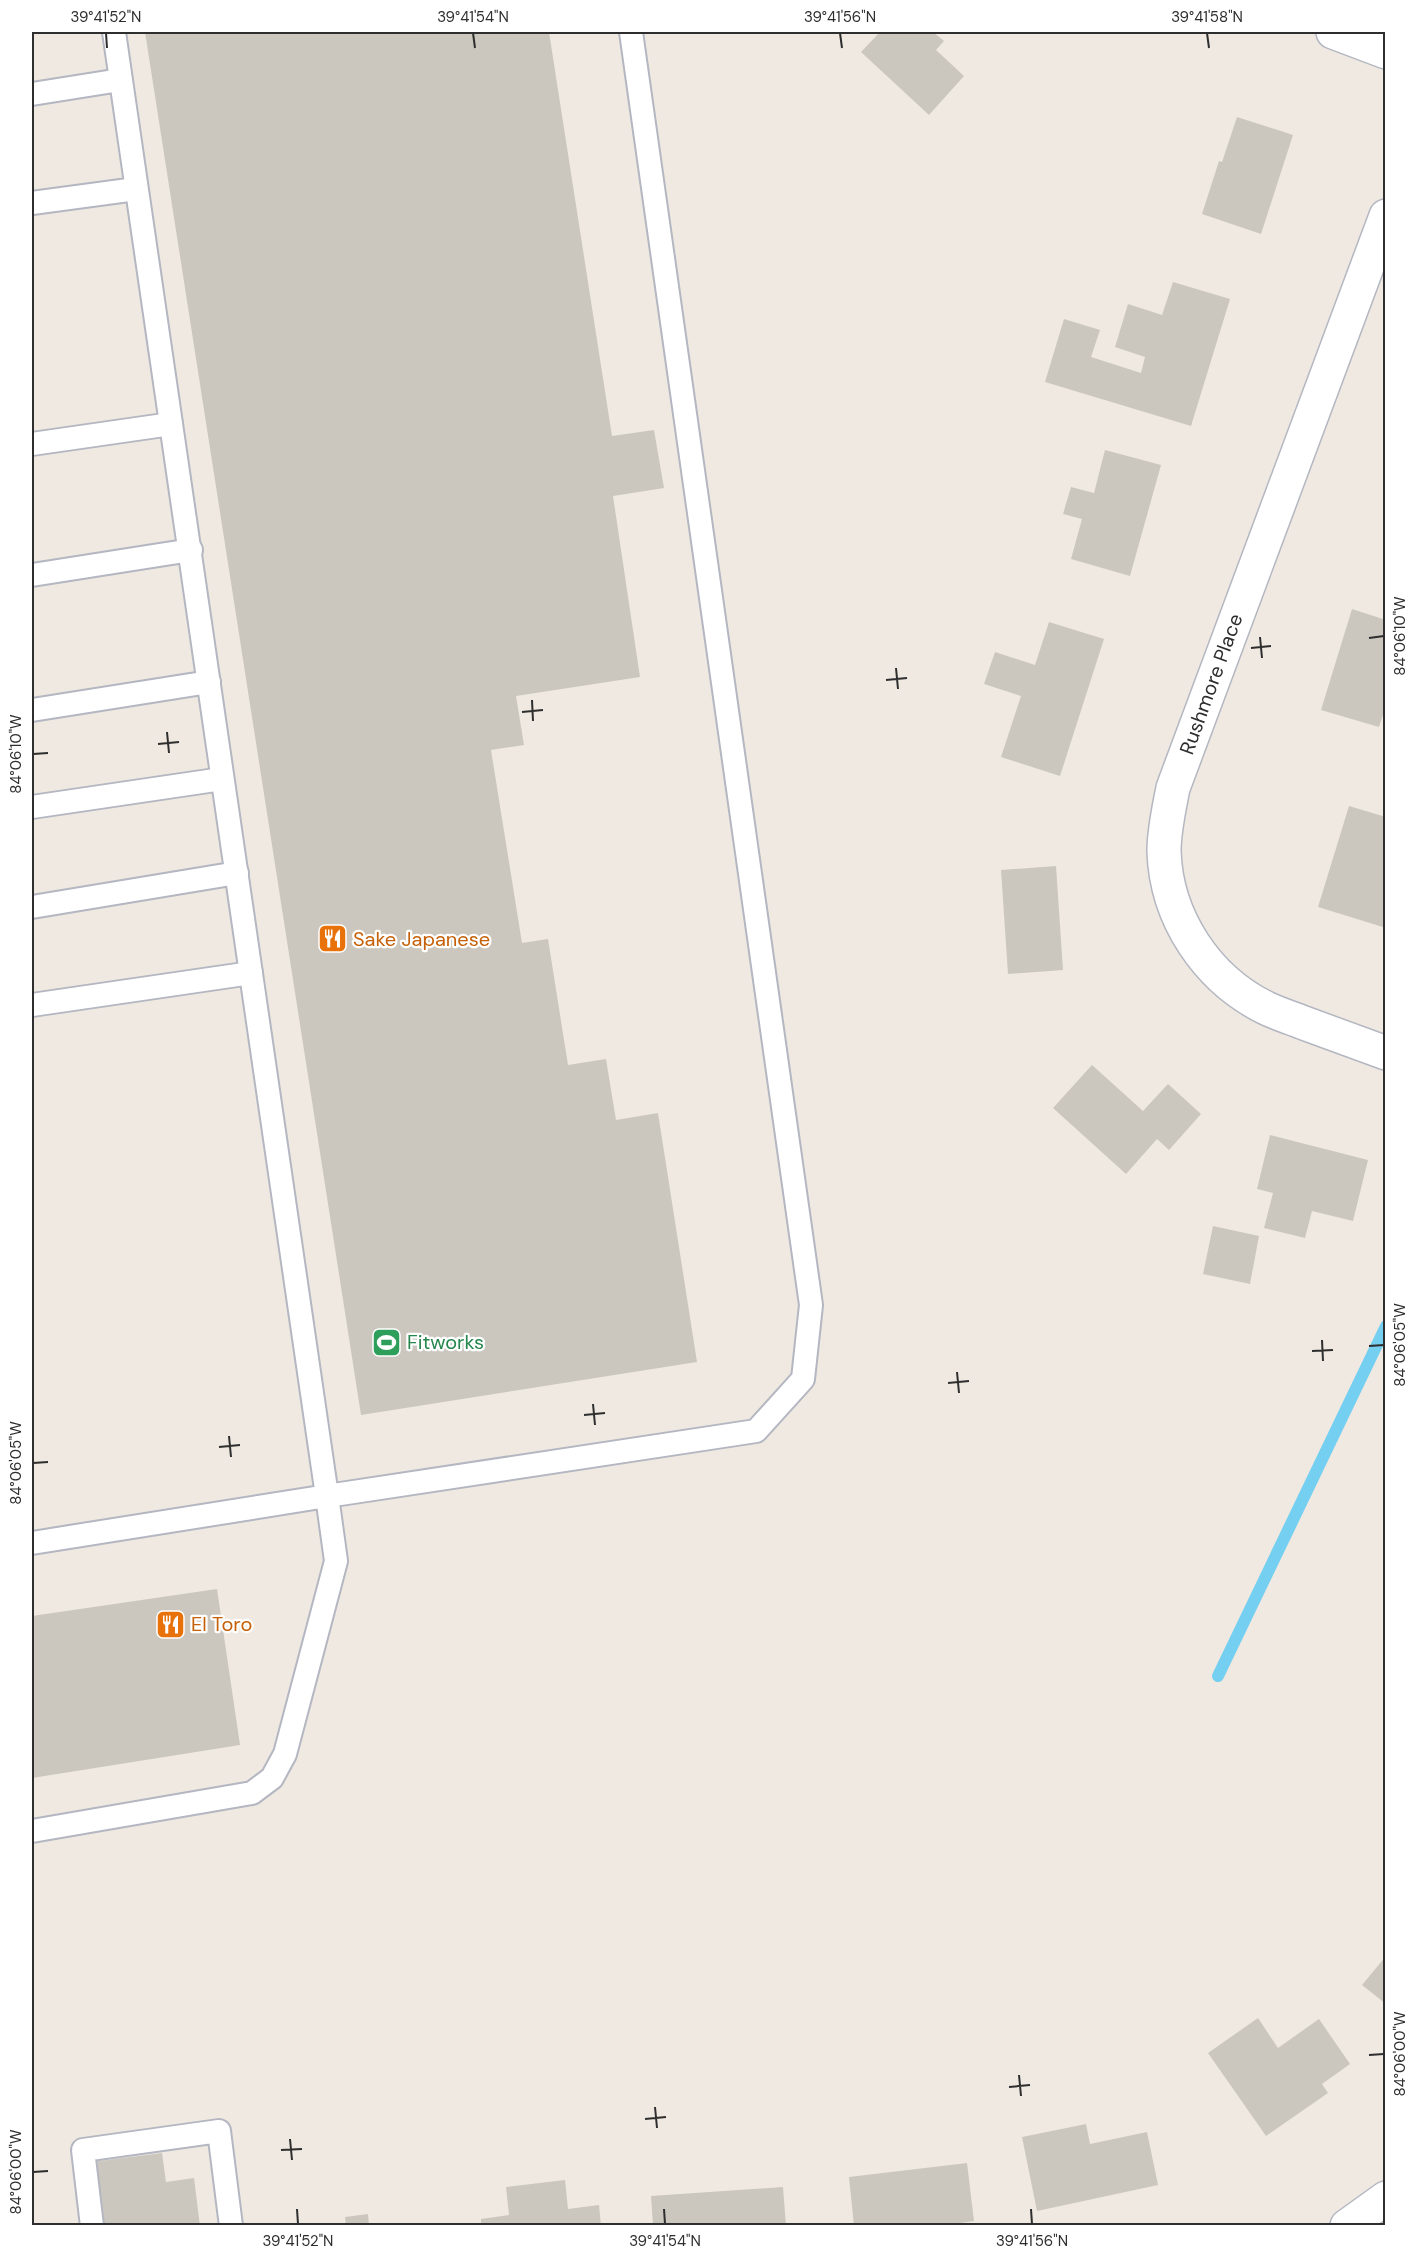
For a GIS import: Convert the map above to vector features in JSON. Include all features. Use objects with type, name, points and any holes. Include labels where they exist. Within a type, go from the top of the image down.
[{"type":"street","points":[[1333,32],[1386,52]]},
{"type":"street","name":"Rushmore Place","points":[[1386,216],[1173,788],[1164,853],[1168,884],[1176,910],[1191,941],[1212,969],[1237,992],[1267,1009],[1386,1053]]},
{"type":"street","points":[[1347,2226],[1386,2198]]},
{"type":"lane","points":[[32,1831],[252,1793],[272,1778],[285,1754],[336,1561],[114,32]]},
{"type":"lane","points":[[32,1543],[756,1431],[804,1379],[811,1305],[630,32]]},
{"type":"lane","points":[[32,94],[120,80]]},
{"type":"lane","points":[[32,203],[136,189]]},
{"type":"lane","points":[[32,444],[171,424]]},
{"type":"lane","points":[[32,575],[190,550]]},
{"type":"lane","points":[[32,710],[209,682]]},
{"type":"lane","points":[[32,807],[222,779]]},
{"type":"lane","points":[[32,907],[237,873]]},
{"type":"lane","points":[[32,1005],[251,973]]},
{"type":"lane","points":[[92,2226],[83,2150],[219,2131],[231,2226]]},
{"type":"building","points":[[145,32],[549,32],[612,436],[654,430],[664,488],[613,496],[640,677],[516,696],[524,745],[491,750],[522,943],[548,939],[568,1065],[606,1059],[616,1120],[658,1113],[697,1362],[361,1415]]},
{"type":"building","points":[[880,32],[933,32],[944,41],[936,50],[964,76],[929,115],[861,52]]},
{"type":"building","points":[[1237,117],[1293,135],[1261,234],[1202,214],[1219,161],[1222,162]]},
{"type":"building","points":[[1173,282],[1230,299],[1191,426],[1045,382],[1064,319],[1100,330],[1091,357],[1141,373],[1145,357],[1115,347],[1128,304],[1162,315]]},
{"type":"building","points":[[1105,450],[1161,465],[1130,576],[1071,559],[1082,519],[1063,514],[1071,487],[1094,493]]},
{"type":"building","points":[[1352,609],[1386,620],[1386,706],[1379,727],[1321,710]]},
{"type":"building","points":[[1049,622],[1104,639],[1060,776],[1001,757],[1021,696],[984,684],[995,652],[1035,665]]},
{"type":"building","points":[[1349,806],[1386,817],[1386,928],[1318,907]]},
{"type":"building","points":[[1056,866],[1063,970],[1008,974],[1001,870]]},
{"type":"building","points":[[1092,1065],[1143,1111],[1168,1084],[1201,1114],[1169,1150],[1157,1139],[1126,1174],[1053,1108]]},
{"type":"building","points":[[1270,1135],[1368,1160],[1353,1221],[1312,1211],[1305,1238],[1264,1228],[1273,1193],[1257,1189]]},
{"type":"building","points":[[1213,1226],[1259,1236],[1250,1284],[1203,1274]]},
{"type":"building","points":[[217,1589],[240,1745],[32,1778],[32,1616]]},
{"type":"building","points":[[1386,1956],[1386,2004],[1362,1985]]},
{"type":"building","points":[[1258,2018],[1278,2048],[1319,2019],[1350,2064],[1322,2084],[1328,2093],[1266,2136],[1208,2053]]},
{"type":"building","points":[[1086,2124],[1090,2144],[1147,2132],[1158,2185],[1037,2211],[1022,2137]]},
{"type":"building","points":[[162,2153],[166,2182],[194,2178],[200,2226],[100,2226],[92,2162]]},
{"type":"building","points":[[967,2163],[974,2221],[940,2226],[854,2226],[849,2177]]},
{"type":"building","points":[[565,2180],[568,2209],[599,2205],[601,2226],[481,2226],[481,2219],[509,2215],[506,2187]]},
{"type":"building","points":[[783,2187],[786,2226],[653,2226],[651,2196]]},
{"type":"building","points":[[368,2214],[369,2226],[346,2226],[345,2217]]},
{"type":"waterway","points":[[1218,1676],[1386,1326]]},
{"type":"place","name":"Sake Japanese","points":[[332,939]]},
{"type":"place","name":"Fitworks","points":[[386,1342]]},
{"type":"place","name":"El Toro","points":[[170,1624]]}]
